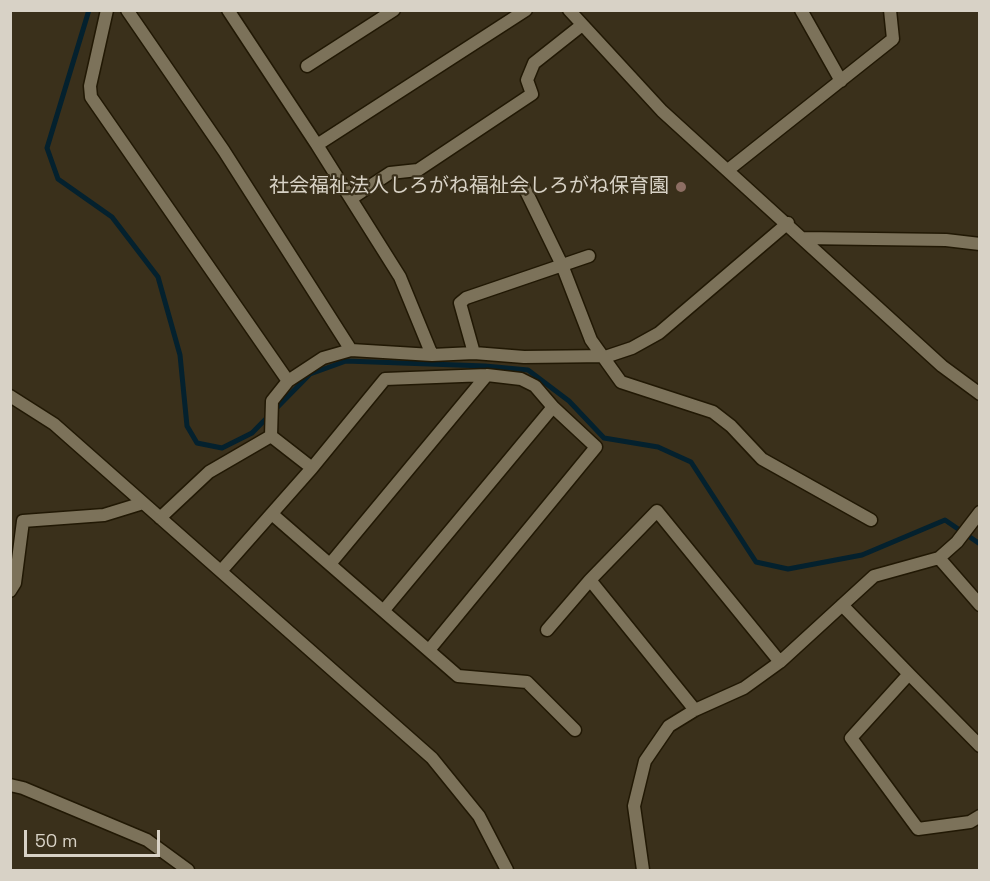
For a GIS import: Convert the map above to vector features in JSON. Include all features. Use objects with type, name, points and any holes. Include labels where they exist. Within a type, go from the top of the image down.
[{"type":"street","points":[[107,10],[90,86],[91,97],[288,381]]},
{"type":"street","points":[[127,10],[224,151],[351,350]]},
{"type":"street","points":[[228,10],[352,198],[400,276],[432,355]]},
{"type":"street","points":[[308,66],[394,10]]},
{"type":"street","points":[[317,145],[526,10]]},
{"type":"street","points":[[569,10],[662,111],[788,223],[942,366],[980,394]]},
{"type":"street","points":[[801,10],[841,81]]},
{"type":"street","points":[[728,170],[893,39],[890,10]]},
{"type":"street","points":[[352,198],[390,173],[418,170],[532,94],[527,80],[534,63],[582,25]]},
{"type":"street","points":[[524,187],[562,265],[591,340],[621,382],[713,412],[731,426],[762,459],[871,520]]},
{"type":"street","points":[[271,436],[272,401],[288,381],[323,358],[351,350],[432,355],[474,353],[524,357],[601,356],[632,348],[659,333],[788,223]]},
{"type":"street","points":[[803,238],[946,240],[980,244]]},
{"type":"street","points":[[474,353],[460,303],[466,298],[589,256]]},
{"type":"street","points":[[330,564],[487,375]]},
{"type":"street","points":[[221,572],[312,468],[385,379],[487,375],[528,382],[535,386],[596,447],[429,650]]},
{"type":"street","points":[[10,396],[54,424],[432,758],[479,816],[507,870]]},
{"type":"street","points":[[384,610],[554,407]]},
{"type":"street","points":[[271,436],[312,468]]},
{"type":"street","points":[[160,518],[208,472],[271,436]]},
{"type":"street","points":[[10,591],[15,582],[23,521],[104,515],[143,503]]},
{"type":"street","points":[[547,630],[590,580],[657,511],[780,662]]},
{"type":"street","points":[[643,870],[634,806],[645,761],[669,726],[695,710],[744,688],[780,662],[874,576],[939,558],[957,542],[978,513]]},
{"type":"street","points":[[272,514],[458,676],[527,682],[575,730]]},
{"type":"street","points":[[939,558],[980,605]]},
{"type":"street","points":[[590,580],[695,710]]},
{"type":"street","points":[[842,605],[980,746]]},
{"type":"street","points":[[909,674],[851,738],[918,829],[970,822],[980,816]]},
{"type":"street","points":[[10,785],[24,788],[147,840],[188,870]]},
{"type":"waterway","points":[[89,10],[47,148],[58,179],[112,217],[158,277],[180,355],[187,426],[197,443],[222,448],[252,433],[310,374],[346,361],[485,366],[528,370],[569,401],[604,438],[658,447],[691,462],[756,562],[788,569],[862,555],[945,520],[980,544]]},
{"type":"place","name":"社会福祉法人しろがね福祉会しろがね保育園","points":[[681,187]]}]
